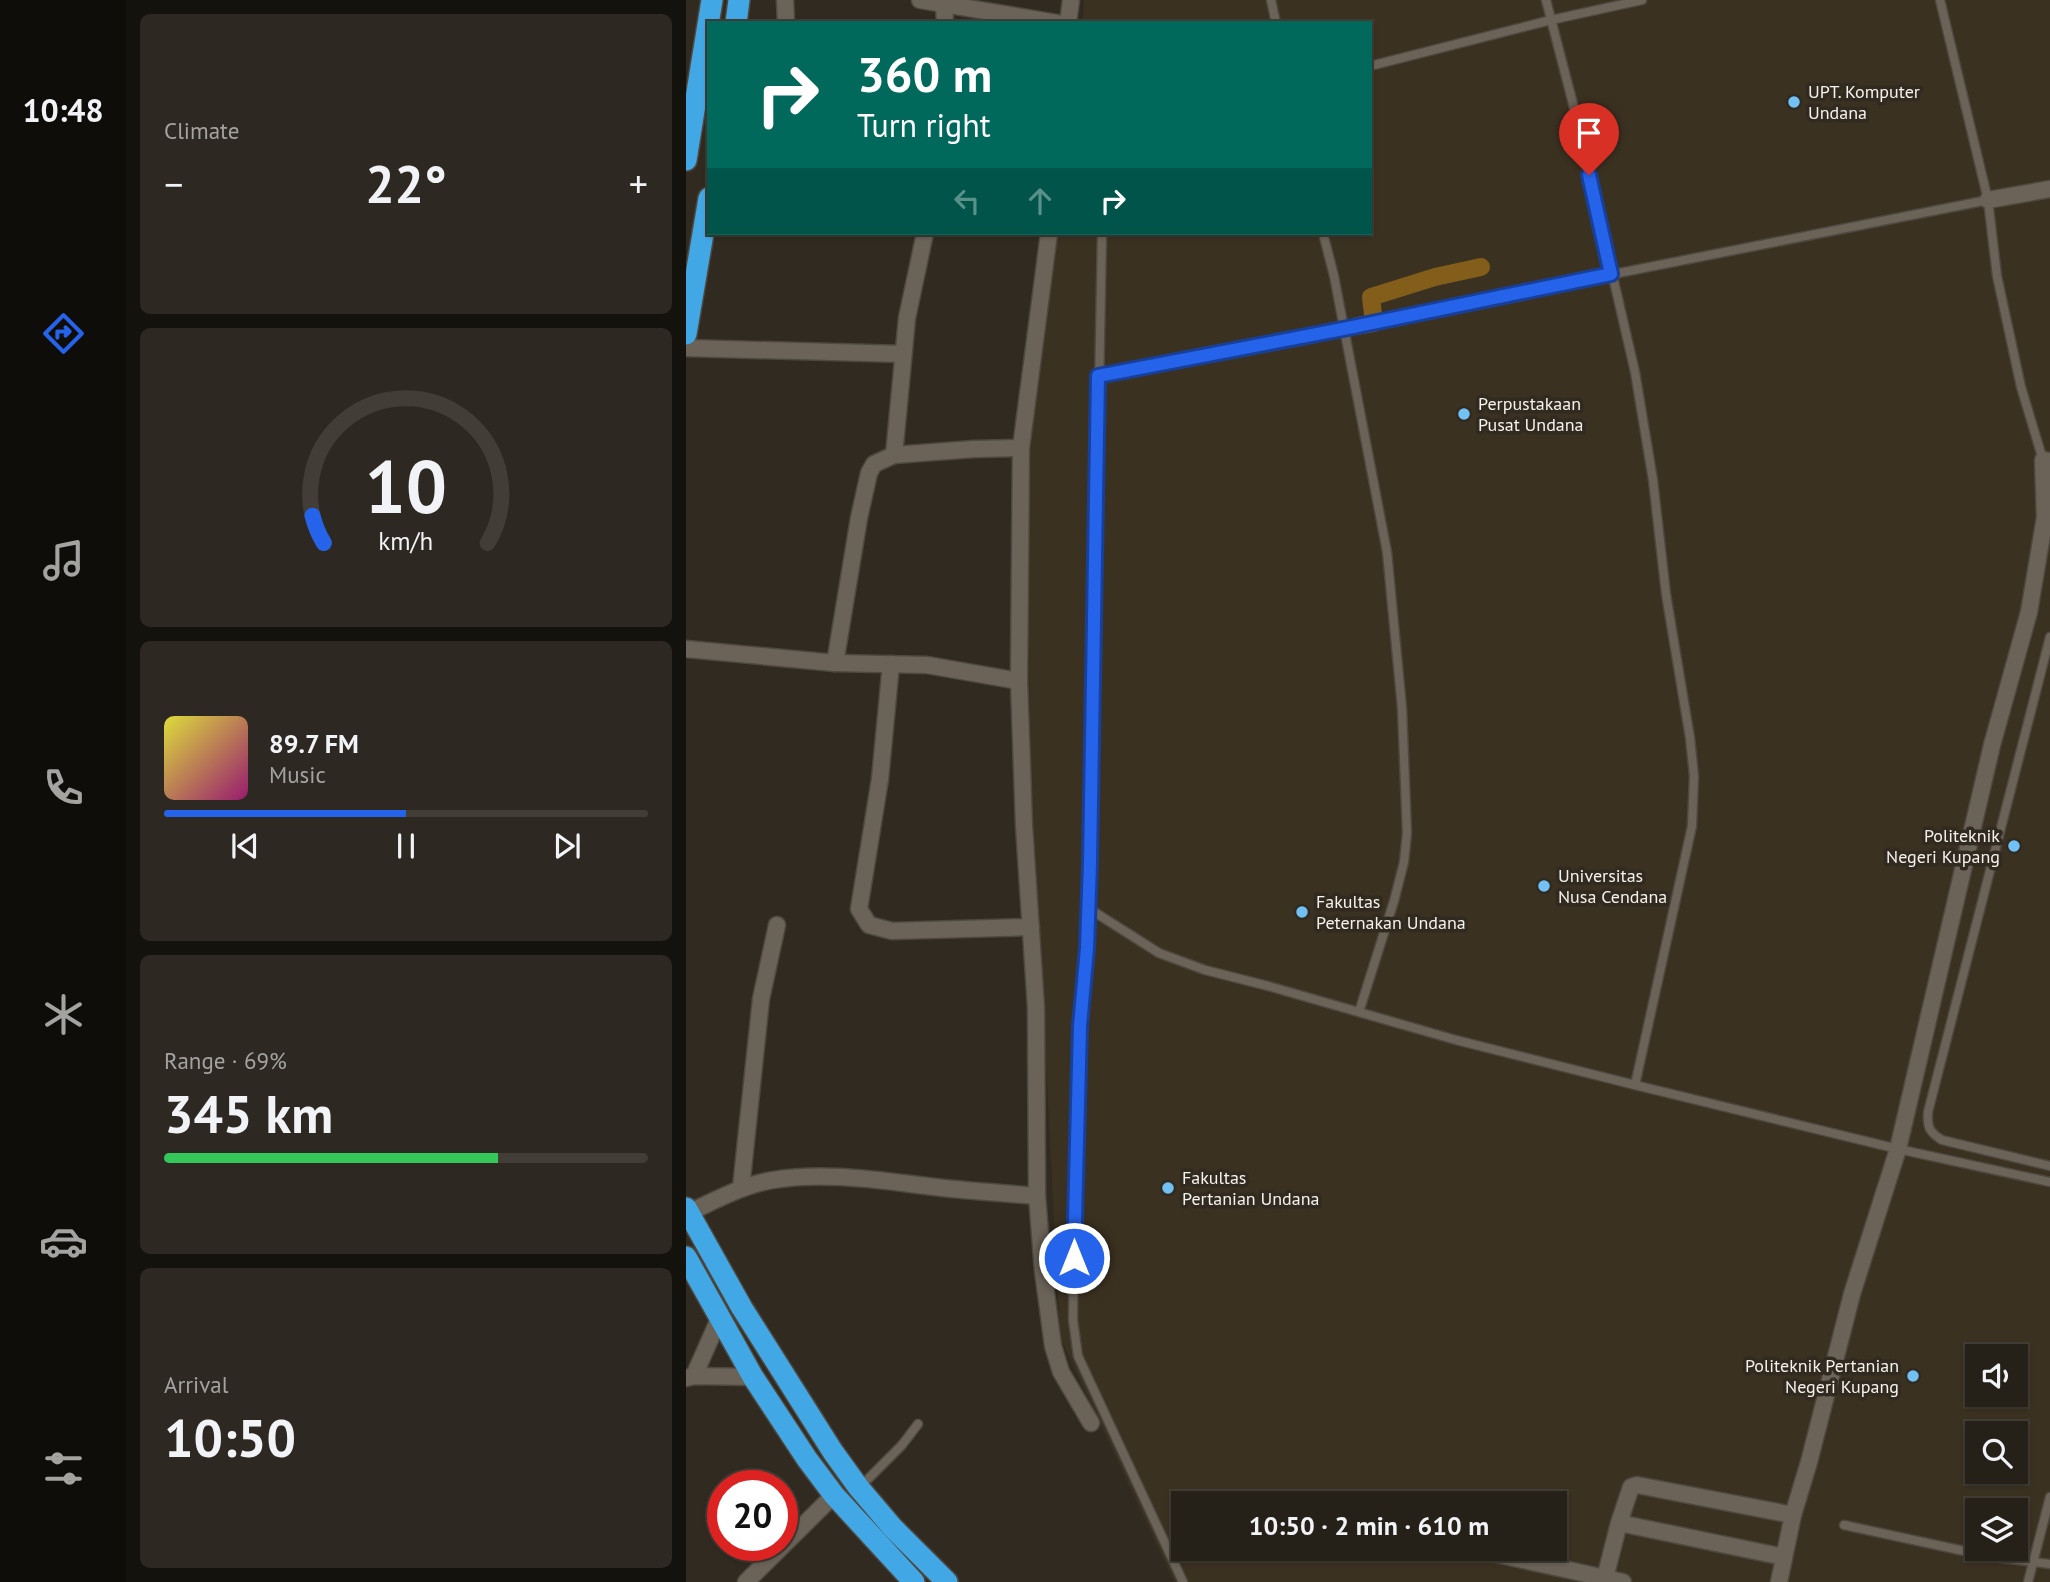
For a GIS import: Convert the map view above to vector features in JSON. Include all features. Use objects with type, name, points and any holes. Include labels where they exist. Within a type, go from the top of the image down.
[{"type":"highway","points":[[709,21],[712,0]]},
{"type":"highway","points":[[736,21],[739,0]]},
{"type":"highway","points":[[686,160],[707,31]]},
{"type":"highway","points":[[686,334],[707,210]]},
{"type":"highway","points":[[687,1211],[742,1308],[807,1414],[859,1488],[914,1582]]},
{"type":"highway","points":[[686,1258],[753,1377],[834,1495],[947,1582]]},
{"type":"street","points":[[785,0],[786,21]]},
{"type":"street","points":[[920,0],[1045,21]]},
{"type":"street","points":[[1068,21],[1071,0]]},
{"type":"street","points":[[944,4],[945,21]]},
{"type":"street","points":[[1988,200],[2050,190]]},
{"type":"street","points":[[894,455],[907,318],[925,235]]},
{"type":"street","points":[[1049,235],[1021,448],[1019,681],[1024,825],[1037,1008],[1037,1196],[1053,1346],[1062,1372],[1091,1423]]},
{"type":"street","points":[[686,348],[903,354]]},
{"type":"street","points":[[835,663],[859,518],[869,473],[874,464],[894,455],[1021,448]]},
{"type":"street","points":[[1779,1582],[1793,1515],[1852,1294],[1898,1149],[1992,746],[2029,612],[2045,517],[2046,461]]},
{"type":"street","points":[[686,649],[835,663],[926,665],[1019,681]]},
{"type":"street","points":[[891,664],[880,779],[859,909],[862,917],[869,925],[891,930],[1031,928]]},
{"type":"street","points":[[741,1188],[761,999],[777,925]]},
{"type":"street","points":[[687,1211],[741,1188],[776,1180],[814,1177],[864,1179],[1037,1196]]},
{"type":"street","points":[[719,1319],[690,1377],[753,1377]]},
{"type":"street","points":[[1605,1578],[1631,1487],[1637,1485],[1793,1515]]},
{"type":"street","points":[[746,1582],[834,1495]]},
{"type":"street","points":[[1619,1524],[1784,1557]]},
{"type":"street","points":[[1528,1561],[1623,1582]]},
{"type":"lane","points":[[1271,0],[1276,21]]},
{"type":"lane","points":[[1546,0],[1635,372],[1694,776],[1692,826],[1635,1086]]},
{"type":"lane","points":[[1372,65],[1642,0]]},
{"type":"lane","points":[[1940,0],[1988,200],[1999,288],[2021,387],[2046,461]]},
{"type":"lane","points":[[1098,376],[1988,200]]},
{"type":"lane","points":[[1102,235],[1088,908],[1076,1127],[1073,1289],[1075,1341],[1078,1356],[1183,1582]]},
{"type":"lane","points":[[1324,235],[1334,276],[1387,552],[1402,708],[1407,833],[1404,862],[1359,1012]]},
{"type":"lane","points":[[2050,637],[1931,1099],[1927,1126],[1932,1134],[1942,1140],[2050,1166]]},
{"type":"lane","points":[[1088,908],[1159,953],[1205,970],[1635,1086],[1898,1149],[2050,1182]]},
{"type":"lane","points":[[859,1488],[902,1445],[918,1424]]},
{"type":"lane","points":[[2028,1582],[2050,1497]]},
{"type":"lane","points":[[1844,1525],[1992,1557],[2050,1564]]},
{"type":"shaded area","name":"Universitas Nusa Cendana","points":[[1084,0],[2050,0],[2050,1582],[1174,1582],[1060,1337],[1030,750],[1028,521],[1036,338],[1054,235],[1372,235],[1372,21],[1083,21]]},
{"type":"waterway","points":[[1357,326],[1374,323],[1371,297],[1435,277],[1481,267]]},
{"type":"place","name":"UPT. Komputer Undana","points":[[1794,102]]},
{"type":"place","name":"Perpustakaan Pusat Undana","points":[[1464,414]]},
{"type":"place","name":"Politeknik Negeri Kupang","points":[[2014,846]]},
{"type":"place","name":"Universitas Nusa Cendana","points":[[1544,886]]},
{"type":"place","name":"Fakultas Peternakan Undana","points":[[1302,912]]},
{"type":"place","name":"Fakultas Pertanian Undana","points":[[1168,1188]]},
{"type":"place","name":"Politeknik Pertanian Negeri Kupang","points":[[1913,1376]]},
{"type":"route","points":[[1074,1258],[1075,1140],[1090,863],[1098,376],[1611,274],[1589,175]]}]
